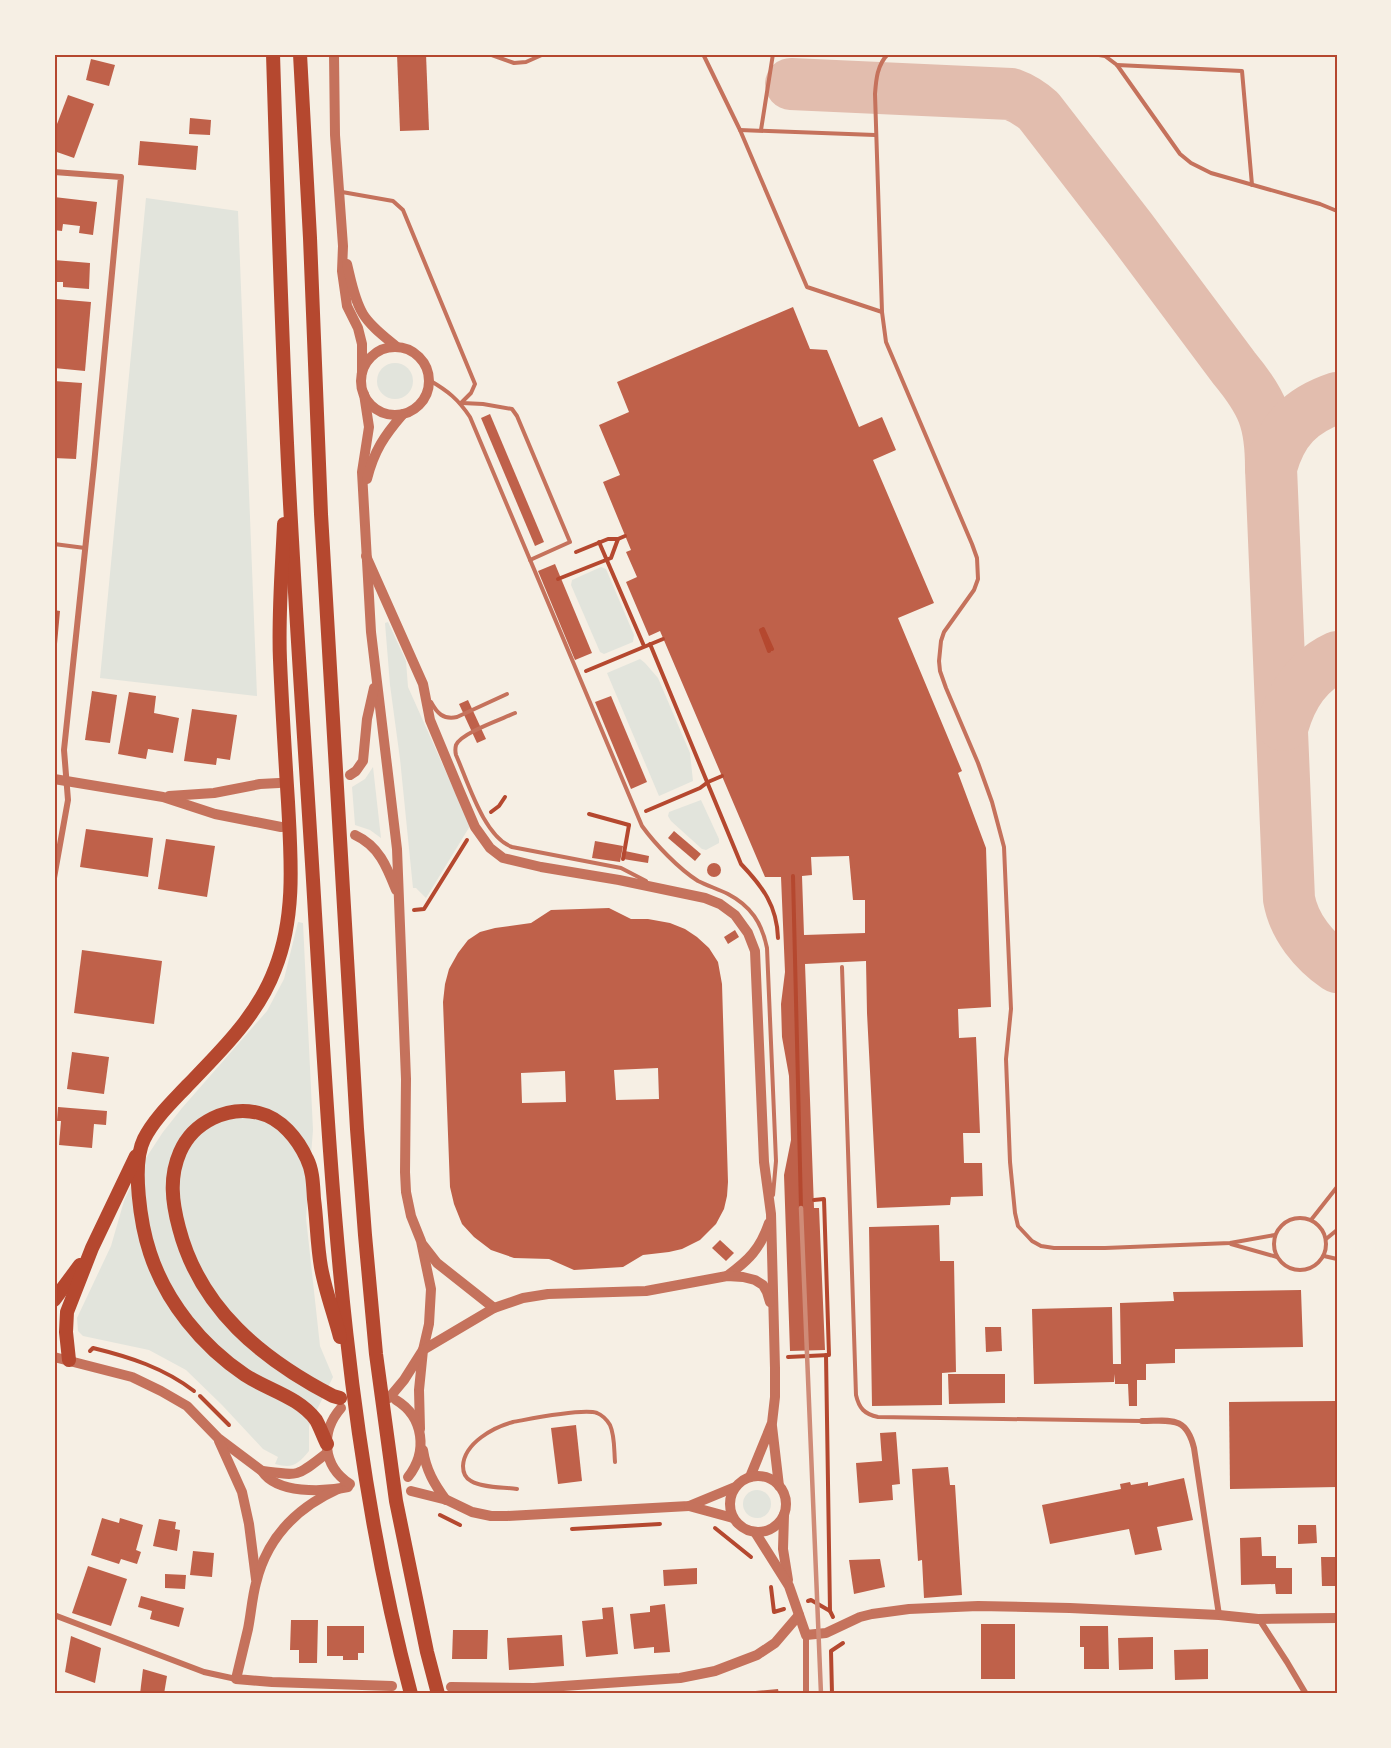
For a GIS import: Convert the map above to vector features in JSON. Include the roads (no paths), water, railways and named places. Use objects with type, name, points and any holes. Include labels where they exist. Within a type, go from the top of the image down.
[{"type":"highway","points":[[273,54],[287,447],[327,1109],[341,1284],[369,1502],[388,1601],[411,1694]]},
{"type":"highway","points":[[300,54],[322,526],[365,1235],[376,1354],[396,1501],[427,1652],[438,1694]]},
{"type":"highway","points":[[69,1360],[66,1332],[67,1312],[92,1248],[143,1141],[168,1106],[243,1024],[268,988],[285,936],[291,877],[279,657],[287,447]]},
{"type":"highway","points":[[340,1403],[333,1396],[288,1371],[241,1333],[210,1296],[192,1265],[173,1206],[172,1188],[180,1151],[193,1132],[207,1121],[236,1112],[260,1113],[287,1129],[304,1152],[312,1178],[321,1268],[354,1385]]},
{"type":"highway","points":[[143,1141],[138,1170],[142,1225],[150,1255],[163,1284],[184,1318],[210,1348],[246,1376],[303,1407],[316,1421],[327,1449]]},
{"type":"highway","points":[[54,1300],[92,1248]]},
{"type":"street","points":[[334,54],[335,135],[343,246],[342,271],[350,314],[358,328],[362,344],[361,383],[369,427],[362,472],[362,497],[371,632],[398,849],[406,1079],[406,1192],[411,1216],[421,1241],[429,1278],[431,1308],[423,1350],[419,1390],[420,1429],[426,1467],[436,1487],[447,1500]]},
{"type":"street","points":[[54,172],[121,177],[86,548],[64,750],[68,800],[54,878]]},
{"type":"street","points":[[343,246],[361,312],[397,347]]},
{"type":"street","points":[[362,372],[367,361],[379,350],[397,347],[406,349],[419,357],[426,366],[429,380],[427,394],[422,402],[416,408],[403,414],[391,415],[379,411],[370,404],[364,394]]},
{"type":"street","points":[[362,497],[380,442],[403,414]]},
{"type":"street","points":[[366,556],[414,662],[424,690],[432,726],[475,827],[490,848],[503,858],[541,867],[657,887],[705,898],[728,909],[744,926],[752,940],[755,951],[764,1162],[771,1214],[775,1317],[775,1397],[772,1423],[779,1486],[785,1499],[783,1549],[789,1586],[806,1635],[806,1694]]},
{"type":"street","points":[[350,775],[363,761],[367,719],[376,679]]},
{"type":"street","points":[[54,779],[163,797],[215,814],[281,826]]},
{"type":"street","points":[[163,797],[214,793],[260,784],[279,783]]},
{"type":"street","points":[[355,836],[378,852],[388,868],[400,906]]},
{"type":"street","points":[[727,1276],[754,1254],[766,1232],[771,1214]]},
{"type":"street","points":[[421,1241],[437,1263],[494,1308]]},
{"type":"street","points":[[420,1429],[407,1408],[392,1399],[423,1350],[494,1308],[512,1302],[548,1294],[646,1292],[727,1276],[748,1278],[763,1285],[775,1317]]},
{"type":"street","points":[[54,1357],[132,1377],[187,1406],[218,1438],[274,1482],[291,1488],[314,1490],[345,1487]]},
{"type":"street","points":[[340,1403],[326,1437],[327,1449],[334,1469],[344,1480],[345,1487]]},
{"type":"street","points":[[1142,1421],[1175,1422],[1186,1427],[1189,1432],[1194,1448],[1218,1615]]},
{"type":"street","points":[[750,1477],[772,1423]]},
{"type":"street","points":[[218,1438],[242,1492],[249,1524],[256,1582]]},
{"type":"street","points":[[408,1477],[419,1459],[422,1444]]},
{"type":"street","points":[[262,1471],[299,1474],[327,1449]]},
{"type":"street","points":[[779,1486],[766,1477],[750,1477],[740,1482],[731,1494],[730,1510],[733,1518],[741,1527],[756,1532],[772,1528],[784,1514]]},
{"type":"street","points":[[236,1679],[256,1582],[274,1538],[283,1527],[319,1498],[345,1487]]},
{"type":"street","points":[[411,1491],[447,1500],[472,1512],[498,1516],[689,1506],[735,1488]]},
{"type":"street","points":[[689,1506],[733,1518]]},
{"type":"street","points":[[756,1532],[789,1586]]},
{"type":"street","points":[[806,1635],[826,1633],[860,1617],[872,1614],[909,1609],[966,1606],[1070,1608],[1258,1618],[1337,1618]]},
{"type":"street","points":[[451,1687],[534,1688],[689,1677],[715,1671],[757,1655],[775,1643],[797,1610]]},
{"type":"street","points":[[54,1615],[204,1672],[236,1679],[284,1683],[392,1686]]},
{"type":"street","points":[[1258,1618],[1306,1694]]},
{"type":"lane","points":[[489,54],[514,63],[526,62],[544,54]]},
{"type":"lane","points":[[703,54],[740,130],[807,287],[882,312]]},
{"type":"lane","points":[[761,130],[773,54]]},
{"type":"lane","points":[[888,54],[880,64],[876,77],[875,94],[882,312],[886,342],[972,544],[979,569],[974,590],[940,642],[939,661],[946,688],[992,802],[1004,848],[1011,1009],[1006,1059],[1010,1162],[1018,1226],[1032,1241],[1041,1246],[1054,1248],[1230,1243],[1275,1235]]},
{"type":"lane","points":[[1093,54],[1105,56],[1117,65],[1185,159],[1201,169],[1337,211]]},
{"type":"lane","points":[[1117,65],[1242,71],[1252,185]]},
{"type":"lane","points":[[740,130],[875,135]]},
{"type":"lane","points":[[339,192],[393,201],[403,210],[475,384],[471,393],[461,403]]},
{"type":"lane","points":[[429,380],[461,403],[470,417],[577,675],[637,815],[647,833],[699,881],[736,899],[752,911],[760,926],[767,948],[776,1161],[771,1214]]},
{"type":"lane","points":[[461,403],[512,409],[517,416],[570,542],[530,560]]},
{"type":"lane","points":[[54,544],[86,548]]},
{"type":"lane","points":[[424,690],[436,711],[443,717],[449,718],[457,717],[507,694]]},
{"type":"lane","points":[[515,713],[466,736],[456,746],[456,755],[483,818],[495,835],[508,846],[621,868],[657,887]]},
{"type":"lane","points":[[842,967],[856,1395],[862,1411],[878,1417],[1142,1421]]},
{"type":"lane","points":[[1311,1220],[1337,1187]]},
{"type":"lane","points":[[1302,1217],[1311,1220],[1318,1224],[1326,1239],[1324,1256],[1311,1268],[1294,1270],[1285,1266],[1277,1257],[1274,1243],[1279,1227],[1294,1218],[1302,1217]]},
{"type":"lane","points":[[1326,1239],[1337,1230]]},
{"type":"lane","points":[[1230,1243],[1277,1257]]},
{"type":"lane","points":[[1324,1256],[1337,1258]]},
{"type":"lane","points":[[517,1488],[473,1482],[463,1471],[465,1457],[471,1448],[488,1432],[513,1422],[595,1412],[602,1415],[610,1426],[613,1434],[615,1462]]},
{"type":"railway","points":[[801,1208],[821,1694]]}]
